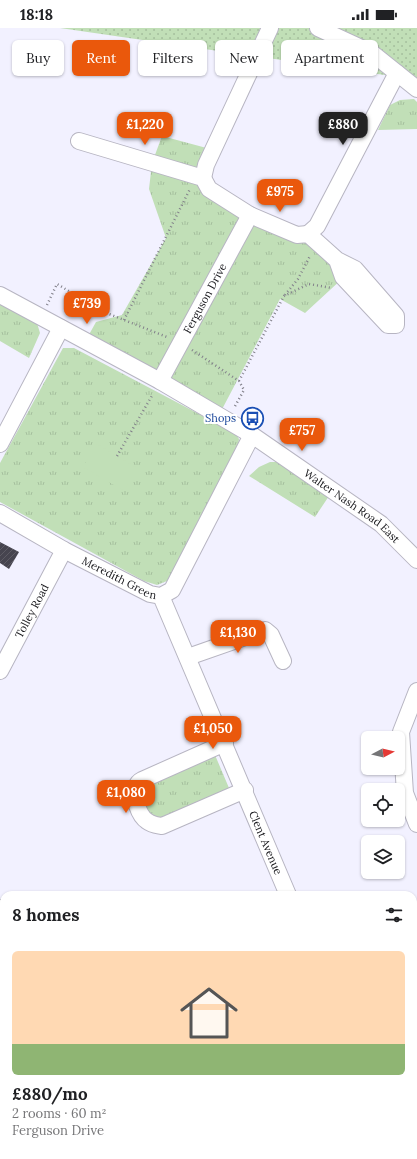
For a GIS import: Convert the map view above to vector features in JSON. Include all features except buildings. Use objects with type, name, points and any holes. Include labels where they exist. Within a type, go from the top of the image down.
[{"type":"street","points":[[200,177],[270,28]]},
{"type":"street","points":[[318,28],[348,40],[372,53],[417,89]]},
{"type":"street","points":[[79,141],[200,177],[209,189],[250,215],[297,235],[308,234],[317,226],[397,73]]},
{"type":"street","name":"Ferguson Drive","points":[[160,381],[250,215]]},
{"type":"street","points":[[308,234],[337,260],[355,269],[396,316],[396,325],[388,325],[351,286],[343,277],[337,260]]},
{"type":"street","name":"Walter Nash Road East","points":[[0,294],[41,318],[160,381],[252,435],[382,524],[417,560]]},
{"type":"street","points":[[0,444],[61,328]]},
{"type":"street","name":"Meredith Green","points":[[0,513],[64,550],[150,594],[161,596],[172,590],[252,435]]},
{"type":"street","name":"Tolley Road","points":[[0,671],[64,550]]},
{"type":"street","name":"Clent Avenue","points":[[161,596],[245,790],[286,891]]},
{"type":"street","points":[[188,657],[265,630],[271,636],[283,661]]},
{"type":"street","points":[[417,691],[401,732],[405,793],[417,824]]},
{"type":"street","points":[[225,743],[142,780],[136,786],[135,797],[139,810],[145,820],[152,824],[162,826],[245,790]]},
{"type":"path","points":[[124,320],[200,177]]},
{"type":"path","points":[[239,381],[284,296],[298,279],[309,256],[316,252]]},
{"type":"path","points":[[41,318],[57,284],[104,312],[181,342],[239,381],[244,390],[232,410]]},
{"type":"path","points":[[284,296],[310,284],[343,290],[351,286]]},
{"type":"path","points":[[117,456],[160,381]]},
{"type":"green space","points":[[60,28],[417,28],[417,84],[412,79],[378,74],[378,40],[281,40],[281,60],[273,59],[273,40],[215,40],[215,50],[207,49],[207,40],[143,40]]},
{"type":"green space","points":[[414,99],[417,102],[417,129],[378,130],[390,105],[400,100]]},
{"type":"green space","points":[[162,136],[214,150],[209,189],[308,234],[343,278],[305,313],[280,299],[219,415],[86,340],[96,322],[122,315],[166,238],[149,189],[152,163]]},
{"type":"green space","points":[[0,303],[37,323],[40,333],[29,358],[0,341]]},
{"type":"green space","points":[[63,348],[74,348],[235,433],[239,439],[238,448],[172,579],[157,585],[144,581],[0,502],[0,463]]},
{"type":"green space","points":[[97,444],[137,468],[124,491],[83,467]]},
{"type":"green space","points":[[270,462],[282,462],[329,496],[315,517],[249,476],[259,467]]},
{"type":"green space","points":[[215,755],[229,788],[159,820],[149,816],[141,796],[146,784]]},
{"type":"place","name":"Shops","points":[[252,418]]}]
